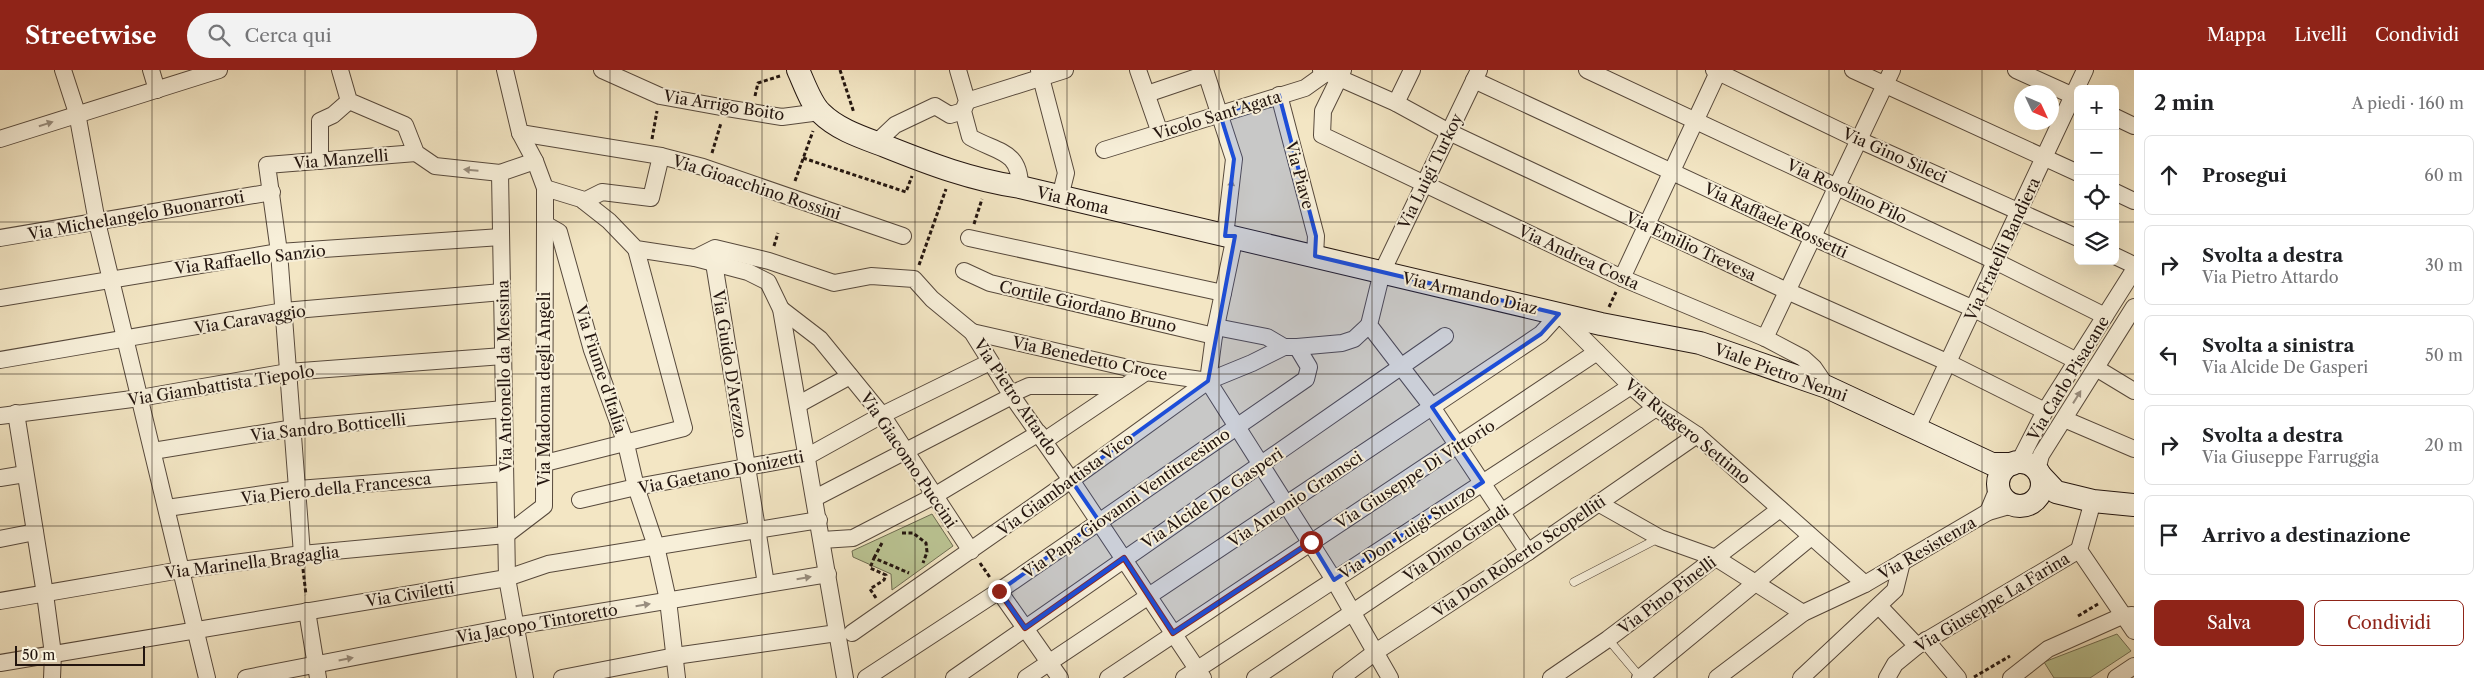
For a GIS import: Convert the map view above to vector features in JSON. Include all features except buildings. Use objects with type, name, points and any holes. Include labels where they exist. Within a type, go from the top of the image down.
[{"type":"main road","name":"Via Roma","points":[[790,73],[820,112],[836,124],[867,139],[952,172],[988,182],[1060,196],[1382,272]]},
{"type":"main road","name":"Via Armando Diaz","points":[[1382,272],[1559,314]]},
{"type":"main road","name":"Viale Pietro Nenni","points":[[1559,314],[1700,343],[1828,387],[1917,428],[2016,479]]},
{"type":"main road","points":[[2016,479],[2056,492],[2093,501],[2134,505]]},
{"type":"street","points":[[64,70],[77,113],[97,222],[207,678]]},
{"type":"street","points":[[150,70],[157,90]]},
{"type":"street","points":[[0,139],[77,113],[219,70]]},
{"type":"street","points":[[340,70],[349,101]]},
{"type":"street","points":[[505,70],[520,133],[535,161],[545,188],[545,224]]},
{"type":"street","name":"Via Arrigo Boito","points":[[602,70],[660,96],[782,118],[820,112]]},
{"type":"street","points":[[958,70],[970,137],[1010,156],[1020,169],[1020,187]]},
{"type":"street","points":[[867,139],[935,106],[950,115],[965,106],[1040,74],[1065,70]]},
{"type":"street","points":[[1138,70],[1160,133]]},
{"type":"street","points":[[1396,103],[1412,70]]},
{"type":"street","name":"Via Rosolino Pilo","points":[[1587,70],[1995,261],[2104,316]]},
{"type":"street","points":[[1853,70],[1889,77],[2074,171]]},
{"type":"street","points":[[2016,70],[2074,97]]},
{"type":"street","name":"Via Fratelli Bandiera","points":[[2079,85],[2085,70]]},
{"type":"street","points":[[1622,278],[1717,71]]},
{"type":"street","name":"Via Gino Sileci","points":[[1717,71],[1859,140],[2074,236]]},
{"type":"street","points":[[1146,94],[1206,72],[1234,159],[1230,236],[1208,381],[1262,465],[1285,505],[1311,542],[1390,678]]},
{"type":"street","name":"Via Emilio Trevesa","points":[[1332,73],[1396,103],[1449,132],[1787,291],[1949,364],[2045,411]]},
{"type":"street","name":"Vicolo Sant'Agata","points":[[1104,150],[1305,88],[1332,73]]},
{"type":"street","name":"Via Andrea Costa","points":[[1332,73],[1323,111],[1322,136],[1622,278],[1765,338],[1803,358],[1814,368],[1828,387]]},
{"type":"street","points":[[1040,74],[1066,173],[1060,196]]},
{"type":"street","name":"Via Luigi Turkoy","points":[[1369,325],[1382,272],[1476,75]]},
{"type":"street","name":"Via Raffaele Rossetti","points":[[1476,75],[1672,172],[1974,309],[2077,361]]},
{"type":"street","points":[[1765,338],[1889,77]]},
{"type":"street","name":"Via Piave","points":[[1279,95],[1316,236],[1315,256]]},
{"type":"street","name":"Via Fratelli Bandiera","points":[[1917,428],[1949,364],[2044,157],[2074,99]]},
{"type":"street","points":[[349,101],[405,125],[416,153],[435,166],[500,173],[535,161]]},
{"type":"street","points":[[320,160],[320,121],[333,115],[349,101]]},
{"type":"street","points":[[2119,119],[2134,126]]},
{"type":"street","name":"Via Gioacchino Rossini","points":[[520,133],[655,155],[708,168],[903,236]]},
{"type":"street","name":"Via Manzelli","points":[[272,192],[267,165],[416,153]]},
{"type":"street","points":[[584,201],[602,192],[651,198],[655,155]]},
{"type":"street","name":"Via Antonello da Messina","points":[[500,173],[507,578],[525,678]]},
{"type":"street","points":[[545,188],[584,201],[609,221],[636,249],[684,428],[546,463]]},
{"type":"street","points":[[272,192],[294,428],[302,554]]},
{"type":"street","name":"Via Michelangelo Buonarroti","points":[[0,238],[272,192]]},
{"type":"street","points":[[2119,194],[2134,201]]},
{"type":"street","name":"Via Fiume d'Italia","points":[[545,224],[559,232],[592,350],[626,444],[636,487],[656,546],[668,600],[676,656],[677,678]]},
{"type":"street","name":"Via Madonna degli Angeli","points":[[506,535],[544,506],[546,463],[543,328],[545,224]]},
{"type":"street","name":"Via Raffaello Sanzio","points":[[0,298],[279,252],[502,237]]},
{"type":"street","points":[[969,238],[1222,293]]},
{"type":"street","points":[[696,258],[715,248],[769,261],[834,283],[871,276],[914,279]]},
{"type":"street","points":[[636,249],[696,258],[748,272],[768,282],[781,309],[828,574],[845,633],[845,678]]},
{"type":"street","points":[[2119,258],[2134,266]]},
{"type":"street","name":"Via Guido D'Arezzo","points":[[714,263],[766,584]]},
{"type":"street","name":"Via Carlo Pisacane","points":[[2016,479],[2045,411],[2134,270]]},
{"type":"street","name":"Cortile Giordano Bruno","points":[[964,271],[990,283],[1215,332]]},
{"type":"street","name":"Via Pietro Attardo","points":[[914,279],[932,299],[972,332],[1012,395],[1173,633],[1195,675]]},
{"type":"street","name":"Via Caravaggio","points":[[0,360],[284,311],[502,292]]},
{"type":"street","name":"Via Giacomo Puccini","points":[[781,309],[820,339],[882,415],[971,551]]},
{"type":"street","name":"Via Carlo Pisacane","points":[[2016,479],[2041,455],[2133,311]]},
{"type":"street","name":"Via Ruggero Settimo","points":[[1559,314],[1631,386],[1656,408],[1697,435],[1865,584]]},
{"type":"street","name":"Via Antonio Gramsci","points":[[1026,678],[1541,334],[1559,314]]},
{"type":"street","points":[[1369,325],[1432,407],[1528,552]]},
{"type":"street","name":"Via Giambattista Vico","points":[[845,633],[885,610],[971,551],[1208,381],[1290,347],[1342,343],[1354,339],[1369,325]]},
{"type":"street","name":"Via Benedetto Croce","points":[[972,332],[1146,372],[1208,381]]},
{"type":"street","points":[[1215,332],[1267,337],[1290,347]]},
{"type":"street","name":"Via Alcide De Gasperi","points":[[954,678],[1124,558],[1262,465],[1446,336]]},
{"type":"street","name":"Via Papa Giovanni Ventitreesimo","points":[[866,678],[999,591],[1306,379],[1309,367],[1290,347]]},
{"type":"street","name":"Via Giuseppe Di Vittorio","points":[[1108,678],[1597,352]]},
{"type":"street","name":"Via Giambattista Tiepolo","points":[[8,415],[140,398],[288,372],[503,356]]},
{"type":"street","name":"Via Gaetano Donizetti","points":[[580,500],[636,487],[808,456],[882,415],[990,362]]},
{"type":"street","points":[[2096,368],[2134,390]]},
{"type":"street","points":[[822,540],[853,538],[885,531],[934,496],[1041,437],[1146,372]]},
{"type":"street","points":[[798,404],[850,376]]},
{"type":"street","points":[[815,498],[1029,386],[1125,386]]},
{"type":"street","name":"Via Don Luigi Sturzo","points":[[1195,675],[1334,580],[1631,386]]},
{"type":"street","name":"Via Dino Grandi","points":[[1255,678],[1656,408]]},
{"type":"street","name":"Via Sandro Botticelli","points":[[153,451],[294,428],[504,409]]},
{"type":"street","points":[[8,415],[26,474],[53,654],[52,678]]},
{"type":"street","points":[[2064,419],[2134,449]]},
{"type":"street","name":"Via Don Roberto Scopelliti","points":[[1343,677],[1374,653],[1528,552],[1697,435]]},
{"type":"street","name":"Via Piero della Francesca","points":[[167,508],[298,489],[505,473]]},
{"type":"street","points":[[0,478],[26,474]]},
{"type":"street","name":"Via Resistenza","points":[[1717,678],[1803,613],[1865,584],[1988,512],[2016,479]]},
{"type":"street","points":[[2093,501],[2079,550],[2128,615],[2134,631]]},
{"type":"street","points":[[1598,503],[1660,538],[1716,558],[1803,613]]},
{"type":"street","name":"Via Pino Pinelli","points":[[1552,678],[1608,639],[1780,509]]},
{"type":"street","name":"Via Civiletti","points":[[0,663],[507,578],[548,564],[819,520]]},
{"type":"street","points":[[0,539],[35,532]]},
{"type":"street","name":"Via Marinella Bragaglia","points":[[0,601],[181,570],[302,554],[506,535]]},
{"type":"street","points":[[1640,678],[1811,536]]},
{"type":"street","name":"Via Giuseppe La Farina","points":[[1888,678],[1895,664],[1921,643],[2079,550]]},
{"type":"street","points":[[1801,678],[1895,590],[1902,562]]},
{"type":"street","name":"Via Jacopo Tintoretto","points":[[246,678],[316,671],[515,626],[828,574]]},
{"type":"street","points":[[999,591],[1060,678]]},
{"type":"street","points":[[1879,606],[1958,678]]},
{"type":"street","points":[[307,611],[316,671]]},
{"type":"street","points":[[2011,678],[2048,649],[2128,615]]},
{"type":"street","points":[[562,678],[676,656],[845,633]]},
{"type":"street","points":[[2116,678],[2134,666]]},
{"type":"lane","points":[[1574,582],[1660,538]]},
{"type":"lane","points":[[1608,639],[1640,678]]},
{"type":"path","points":[[840,70],[849,93],[859,132],[867,139]]},
{"type":"path","points":[[752,113],[758,83],[790,73]]},
{"type":"path","points":[[655,155],[660,96]]},
{"type":"path","points":[[708,168],[726,108]]},
{"type":"path","points":[[790,196],[820,112]]},
{"type":"path","points":[[803,158],[906,192]]},
{"type":"path","points":[[914,279],[952,172]]},
{"type":"path","points":[[969,238],[988,182]]},
{"type":"path","points":[[1601,324],[1622,278]]},
{"type":"path","points":[[885,610],[870,589],[884,580],[886,575],[870,568],[883,541],[885,531],[913,533],[920,537],[926,543],[927,552],[921,566]]},
{"type":"path","points":[[971,551],[999,591]]},
{"type":"path","points":[[302,554],[307,611]]},
{"type":"path","points":[[874,558],[907,574],[916,569]]},
{"type":"path","points":[[911,572],[922,584]]},
{"type":"highlighted area","points":[[1279,95],[1316,236],[1315,256],[1559,314],[1541,334],[1432,407],[1483,482],[1334,580],[1311,542],[1173,633],[1124,558],[1025,628],[999,591],[1099,521],[1071,480],[1208,381],[1235,236],[1225,236],[1234,159],[1220,114]]},
{"type":"green space","points":[[932,514],[953,546],[892,590],[891,574],[853,557],[852,551]]},
{"type":"green space","points":[[2117,634],[2131,651],[2090,678],[2054,678],[2044,662]]},
{"type":"route","points":[[999,591],[1025,628],[1124,558],[1173,633],[1311,542]]}]
